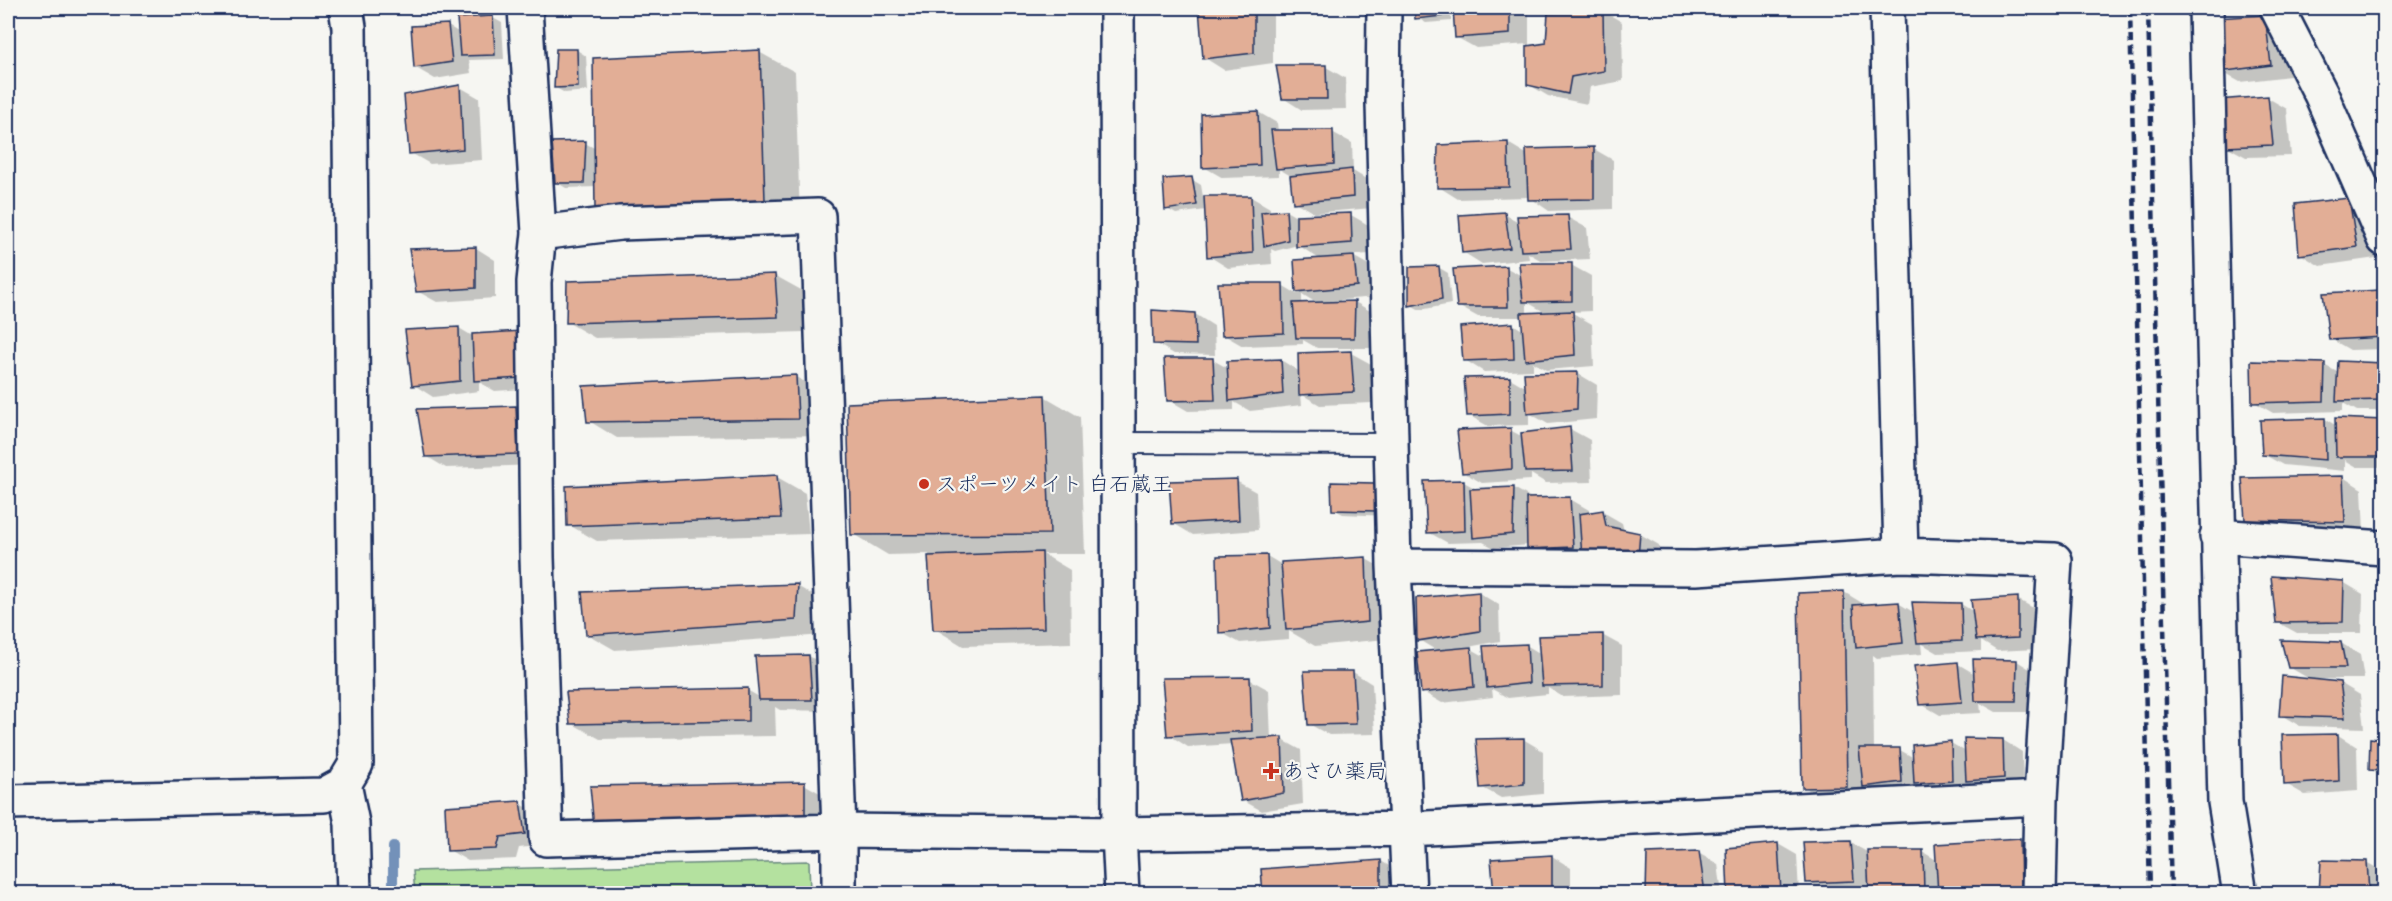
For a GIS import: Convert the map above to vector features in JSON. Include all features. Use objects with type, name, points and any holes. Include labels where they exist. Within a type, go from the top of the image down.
[{"type":"street","points":[[8,802],[324,795],[344,784],[356,764],[349,27],[346,8]]},
{"type":"street","points":[[525,8],[539,233],[534,282],[537,521],[546,839],[839,831],[1119,834],[1407,829],[2041,798]]},
{"type":"street","points":[[1117,8],[1119,834],[1122,894]]},
{"type":"street","points":[[1384,8],[1383,103],[1394,566],[1409,894]]},
{"type":"street","points":[[1887,8],[1902,555]]},
{"type":"street","points":[[2206,8],[2225,802],[2240,894]]},
{"type":"street","points":[[2277,8],[2321,94],[2385,238]]},
{"type":"street","points":[[539,233],[620,223],[818,216],[839,831],[839,894]]},
{"type":"street","points":[[2217,536],[2385,548]]},
{"type":"street","points":[[1394,566],[1696,568],[1902,555],[2055,560],[2041,798],[2039,894]]},
{"type":"street","points":[[344,784],[352,823],[354,894]]},
{"type":"lane","points":[[1118,443],[1392,444]]},
{"type":"green space","points":[[809,861],[810,894],[415,893],[413,871]]},
{"type":"building","points":[[1199,8],[1254,8],[1254,53],[1203,59]]},
{"type":"building","points":[[1414,8],[1442,8],[1442,16],[1415,19]]},
{"type":"building","points":[[1453,8],[1510,8],[1510,34],[1455,38]]},
{"type":"building","points":[[1603,9],[1604,71],[1571,77],[1568,94],[1527,85],[1527,46],[1546,43],[1548,13]]},
{"type":"building","points":[[2265,15],[2271,65],[2219,72],[2215,18]]},
{"type":"building","points":[[493,16],[495,55],[460,56],[457,18]]},
{"type":"building","points":[[448,24],[452,62],[414,68],[411,26]]},
{"type":"building","points":[[556,49],[577,49],[578,87],[554,88]]},
{"type":"building","points":[[760,50],[765,200],[595,210],[593,58]]},
{"type":"building","points":[[1276,65],[1326,65],[1327,99],[1282,99]]},
{"type":"building","points":[[460,85],[463,149],[409,154],[404,95]]},
{"type":"building","points":[[2268,96],[2273,145],[2225,147],[2217,100]]},
{"type":"building","points":[[1258,111],[1260,165],[1202,168],[1201,114]]},
{"type":"building","points":[[1271,130],[1333,130],[1334,164],[1276,169]]},
{"type":"building","points":[[586,141],[584,183],[555,183],[552,142]]},
{"type":"building","points":[[1508,142],[1509,187],[1437,188],[1438,145]]},
{"type":"building","points":[[1594,147],[1594,199],[1528,200],[1526,149]]},
{"type":"building","points":[[1352,169],[1353,197],[1293,203],[1290,176]]},
{"type":"building","points":[[1192,177],[1197,205],[1165,210],[1163,179]]},
{"type":"building","points":[[1204,196],[1251,196],[1253,253],[1207,257]]},
{"type":"building","points":[[2349,198],[2357,247],[2299,255],[2295,204]]},
{"type":"building","points":[[1286,210],[1288,240],[1264,246],[1261,212]]},
{"type":"building","points":[[1505,212],[1510,248],[1462,253],[1459,215]]},
{"type":"building","points":[[1351,213],[1352,243],[1296,247],[1296,215]]},
{"type":"building","points":[[1568,215],[1571,249],[1521,251],[1517,216]]},
{"type":"building","points":[[476,247],[476,288],[416,292],[409,249]]},
{"type":"building","points":[[1354,256],[1357,286],[1296,292],[1294,260]]},
{"type":"building","points":[[1519,263],[1572,263],[1572,301],[1523,302]]},
{"type":"building","points":[[1439,266],[1442,299],[1409,306],[1409,267]]},
{"type":"building","points":[[1507,266],[1508,307],[1457,307],[1453,269]]},
{"type":"building","points":[[775,274],[778,317],[566,323],[567,281]]},
{"type":"building","points":[[1218,283],[1283,283],[1284,333],[1222,336]]},
{"type":"building","points":[[2381,290],[2384,337],[2329,340],[2323,293]]},
{"type":"building","points":[[1355,301],[1354,338],[1296,338],[1293,303]]},
{"type":"building","points":[[1152,310],[1195,313],[1196,345],[1153,344]]},
{"type":"building","points":[[1573,311],[1575,355],[1525,360],[1521,313]]},
{"type":"building","points":[[1513,323],[1514,359],[1463,361],[1460,327]]},
{"type":"building","points":[[459,327],[460,381],[412,386],[405,330]]},
{"type":"building","points":[[522,331],[521,378],[474,381],[472,334]]},
{"type":"building","points":[[1351,351],[1354,392],[1299,395],[1298,353]]},
{"type":"building","points":[[1164,358],[1213,358],[1215,400],[1167,401]]},
{"type":"building","points":[[1281,359],[1283,394],[1229,401],[1227,361]]},
{"type":"building","points":[[2251,361],[2325,363],[2324,401],[2252,403]]},
{"type":"building","points":[[2338,361],[2384,363],[2384,400],[2336,401]]},
{"type":"building","points":[[1578,372],[1577,409],[1527,414],[1524,373]]},
{"type":"building","points":[[796,375],[798,419],[587,422],[583,386]]},
{"type":"building","points":[[1510,377],[1510,414],[1467,416],[1464,378]]},
{"type":"building","points":[[1045,395],[1050,534],[851,535],[847,403]]},
{"type":"building","points":[[516,406],[518,454],[425,457],[417,409]]},
{"type":"building","points":[[2325,418],[2326,460],[2262,455],[2260,420]]},
{"type":"building","points":[[2335,418],[2384,420],[2384,457],[2336,457]]},
{"type":"building","points":[[1570,427],[1573,471],[1525,472],[1521,433]]},
{"type":"building","points":[[1511,428],[1512,469],[1462,473],[1457,430]]},
{"type":"building","points":[[777,475],[781,518],[567,526],[566,486]]},
{"type":"building","points":[[2343,476],[2345,522],[2245,520],[2242,478]]},
{"type":"building","points":[[1237,479],[1239,520],[1172,524],[1169,481]]},
{"type":"building","points":[[1464,480],[1465,531],[1427,533],[1424,481]]},
{"type":"building","points":[[1331,482],[1374,483],[1378,511],[1332,510]]},
{"type":"building","points":[[1514,487],[1513,534],[1473,538],[1470,489]]},
{"type":"building","points":[[1570,497],[1573,547],[1527,549],[1526,498]]},
{"type":"building","points":[[1603,510],[1606,526],[1640,533],[1638,558],[1582,558],[1579,514]]},
{"type":"building","points":[[1042,552],[1044,628],[933,630],[928,556]]},
{"type":"building","points":[[1267,555],[1270,628],[1219,633],[1217,556]]},
{"type":"building","points":[[1366,557],[1368,622],[1286,630],[1281,562]]},
{"type":"building","points":[[2271,576],[2344,581],[2343,622],[2276,623]]},
{"type":"building","points":[[798,584],[796,620],[586,635],[582,592]]},
{"type":"building","points":[[1844,591],[1847,787],[1802,788],[1798,593]]},
{"type":"building","points":[[1479,592],[1480,631],[1417,641],[1416,598]]},
{"type":"building","points":[[2018,597],[2018,638],[1976,640],[1971,600]]},
{"type":"building","points":[[1899,602],[1903,643],[1856,648],[1853,605]]},
{"type":"building","points":[[1912,602],[1961,603],[1962,641],[1917,643]]},
{"type":"building","points":[[1603,634],[1603,685],[1542,686],[1538,636]]},
{"type":"building","points":[[2281,640],[2341,642],[2346,668],[2288,668]]},
{"type":"building","points":[[1527,644],[1529,683],[1487,688],[1483,646]]},
{"type":"building","points":[[1471,647],[1474,687],[1421,693],[1417,652]]},
{"type":"building","points":[[809,655],[812,700],[759,700],[755,656]]},
{"type":"building","points":[[1973,659],[2017,660],[2016,701],[1975,701]]},
{"type":"building","points":[[1958,662],[1962,702],[1919,705],[1914,666]]},
{"type":"building","points":[[1304,671],[1353,671],[1356,724],[1308,725]]},
{"type":"building","points":[[2282,676],[2340,682],[2345,718],[2279,716]]},
{"type":"building","points":[[1250,677],[1252,731],[1167,736],[1162,678]]},
{"type":"building","points":[[748,688],[748,721],[570,724],[566,692]]},
{"type":"building","points":[[2338,734],[2339,781],[2284,785],[2282,735]]},
{"type":"building","points":[[1282,737],[1284,793],[1241,801],[1230,740]]},
{"type":"building","points":[[1524,738],[1524,784],[1480,788],[1476,739]]},
{"type":"building","points":[[1964,738],[2003,739],[2004,778],[1966,781]]},
{"type":"building","points":[[2370,738],[2384,740],[2384,771],[2369,770]]},
{"type":"building","points":[[1951,741],[1952,781],[1914,784],[1912,745]]},
{"type":"building","points":[[1859,748],[1900,748],[1902,782],[1863,787]]},
{"type":"building","points":[[805,782],[805,819],[594,828],[590,786]]},
{"type":"building","points":[[520,801],[525,834],[500,837],[497,849],[447,851],[445,806]]},
{"type":"building","points":[[2020,839],[2021,894],[1938,894],[1935,844]]},
{"type":"building","points":[[1851,841],[1854,881],[1806,883],[1803,842]]},
{"type":"building","points":[[1778,843],[1781,892],[1728,894],[1726,848]]},
{"type":"building","points":[[1867,850],[1923,850],[1924,894],[1869,894]]},
{"type":"building","points":[[1699,851],[1705,893],[1646,894],[1647,853]]},
{"type":"building","points":[[1552,855],[1552,894],[1494,894],[1491,859]]},
{"type":"building","points":[[1381,860],[1381,894],[1263,894],[1261,869]]},
{"type":"building","points":[[2321,860],[2367,861],[2369,892],[2319,894]]},
{"type":"waterway","points":[[393,847],[393,894]]},
{"type":"railway","points":[[2130,8],[2150,894]]},
{"type":"railway","points":[[2148,8],[2171,894]]},
{"type":"place","name":"スポーツメイト 白石蔵王","points":[[924,484]]},
{"type":"place","name":"あさひ薬局","points":[[1271,771]]}]
